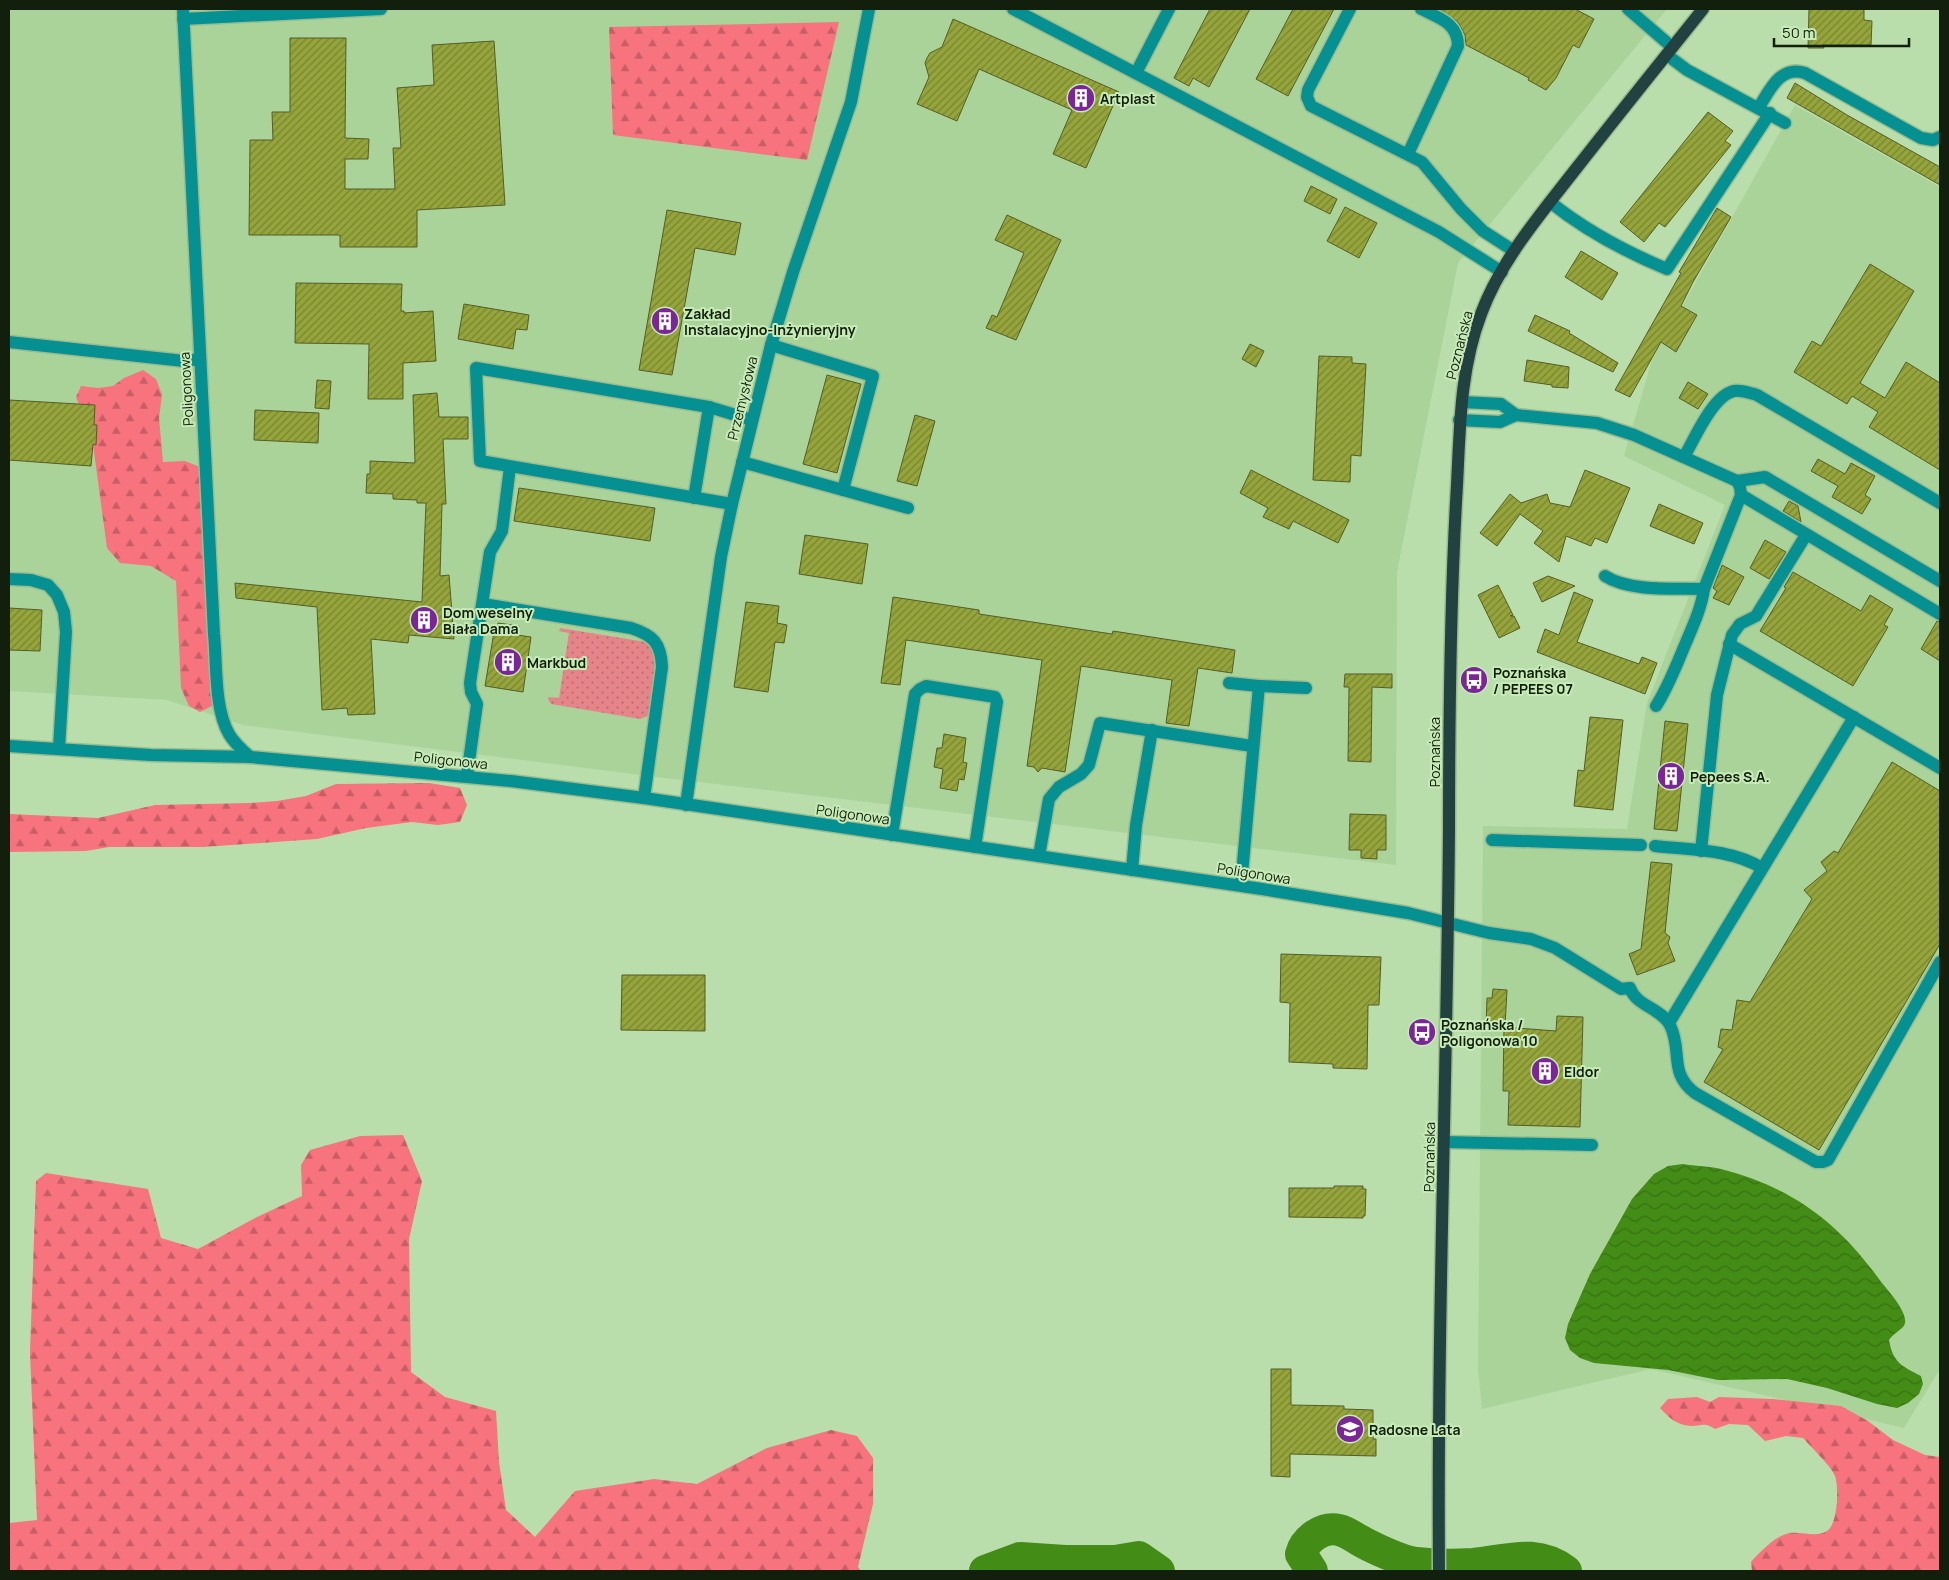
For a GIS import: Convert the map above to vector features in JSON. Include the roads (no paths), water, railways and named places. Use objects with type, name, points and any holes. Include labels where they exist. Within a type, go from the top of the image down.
[{"type":"main road","name":"Poznańska","points":[[1439,1571],[1448,923],[1449,699],[1453,538],[1459,420],[1468,364],[1478,323],[1491,291],[1514,251],[1550,202],[1703,9]]},
{"type":"street","points":[[183,14],[381,9]]},
{"type":"street","name":"Przemysłowa","points":[[686,805],[721,557],[732,504],[771,345],[793,272],[851,102],[867,9]]},
{"type":"street","points":[[1136,73],[1169,9]]},
{"type":"street","points":[[1350,9],[1308,90],[1308,102],[1311,106],[1422,162],[1461,209],[1483,231],[1514,251]]},
{"type":"street","points":[[1408,154],[1458,46],[1458,37],[1450,24],[1421,9]]},
{"type":"street","points":[[1628,9],[1687,70],[1786,123]]},
{"type":"street","points":[[1020,10],[1439,232],[1502,272]]},
{"type":"street","name":"Poligonowa","points":[[183,14],[214,634],[220,704],[228,733],[250,757]]},
{"type":"street","points":[[1550,202],[1569,217],[1628,252],[1667,269],[1764,110],[1779,78],[1790,71],[1797,70],[1809,75],[1921,138],[1933,140],[1940,136]]},
{"type":"street","points":[[9,342],[184,361],[200,360]]},
{"type":"street","points":[[771,345],[873,376],[843,490]]},
{"type":"street","points":[[732,504],[480,461],[476,368],[708,407],[752,420]]},
{"type":"street","points":[[1684,457],[1718,400],[1732,392],[1745,391],[1757,395],[1940,503]]},
{"type":"street","points":[[1462,402],[1501,404],[1516,415]]},
{"type":"street","points":[[694,498],[708,407]]},
{"type":"street","points":[[1459,420],[1500,422],[1516,415],[1596,423],[1634,435],[1737,481],[1765,477],[1940,581]]},
{"type":"street","points":[[742,462],[908,508]]},
{"type":"street","points":[[467,776],[476,704],[471,692],[470,683],[490,552],[502,531],[510,467]]},
{"type":"street","points":[[1656,706],[1664,693],[1692,629],[1702,601],[1704,589],[1741,495],[1737,481]]},
{"type":"street","points":[[1741,495],[1940,614]]},
{"type":"street","points":[[1701,851],[1717,694],[1729,644],[1732,635],[1740,624],[1756,616],[1806,535]]},
{"type":"street","points":[[1605,576],[1613,581],[1646,587],[1704,589]]},
{"type":"street","points":[[9,579],[31,580],[48,586],[57,595],[64,612],[66,632],[59,748]]},
{"type":"street","points":[[483,604],[631,628],[644,632],[658,644],[662,656],[662,667],[644,798]]},
{"type":"street","points":[[1729,644],[1940,768]]},
{"type":"street","points":[[1229,683],[1306,688]]},
{"type":"street","points":[[892,835],[915,694],[926,686],[995,697],[998,702],[974,847]]},
{"type":"street","points":[[1241,885],[1252,746],[1259,686]]},
{"type":"street","points":[[1854,717],[1669,1023],[1676,1048],[1679,1074],[1684,1084],[1695,1093],[1811,1160],[1823,1162],[1828,1160],[1940,962]]},
{"type":"street","points":[[1039,856],[1048,799],[1059,787],[1080,774],[1089,765],[1100,722],[1252,746]]},
{"type":"street","points":[[1132,870],[1136,825],[1152,730]]},
{"type":"street","name":"Poligonowa","points":[[9,746],[150,755],[250,757],[467,776],[644,798],[1241,885],[1408,913],[1448,923],[1531,939],[1555,948],[1621,989],[1630,988],[1633,996],[1669,1023]]},
{"type":"street","points":[[1492,840],[1641,845]]},
{"type":"street","points":[[1655,846],[1734,856],[1750,861],[1762,868]]},
{"type":"street","points":[[1444,1142],[1592,1146]]},
{"type":"water","points":[[1683,1164],[1721,1169],[1769,1186],[1791,1196],[1829,1223],[1863,1258],[1902,1310],[1905,1322],[1903,1327],[1889,1340],[1893,1354],[1899,1363],[1921,1376],[1923,1384],[1919,1394],[1908,1403],[1897,1408],[1787,1379],[1718,1380],[1668,1370],[1594,1363],[1580,1358],[1570,1350],[1565,1338],[1568,1324],[1590,1274],[1632,1199],[1654,1174],[1668,1166]]},
{"type":"waterway","points":[[1312,1571],[1301,1554],[1303,1548],[1316,1535],[1333,1529],[1345,1532],[1379,1550],[1410,1562],[1423,1564],[1466,1564],[1532,1558],[1554,1564],[1566,1571]]},
{"type":"waterway","points":[[985,1571],[1020,1558],[1065,1561],[1115,1561],[1139,1557],[1159,1571]]},
{"type":"place","name":"Artplast","points":[[1081,98]]},
{"type":"place","name":"Zakład Instalacyjno-Inżynieryjny","points":[[665,321]]},
{"type":"place","name":"Dom weselny Biała Dama","points":[[424,620]]},
{"type":"place","name":"Markbud","points":[[508,662]]},
{"type":"place","name":"Poznańska / PEPEES 07","points":[[1474,680]]},
{"type":"place","name":"Pepees S.A.","points":[[1671,776]]},
{"type":"place","name":"Poznańska / Poligonowa 10","points":[[1422,1032]]},
{"type":"place","name":"Eldor","points":[[1545,1071]]},
{"type":"place","name":"Radosne Lata","points":[[1350,1429]]}]
